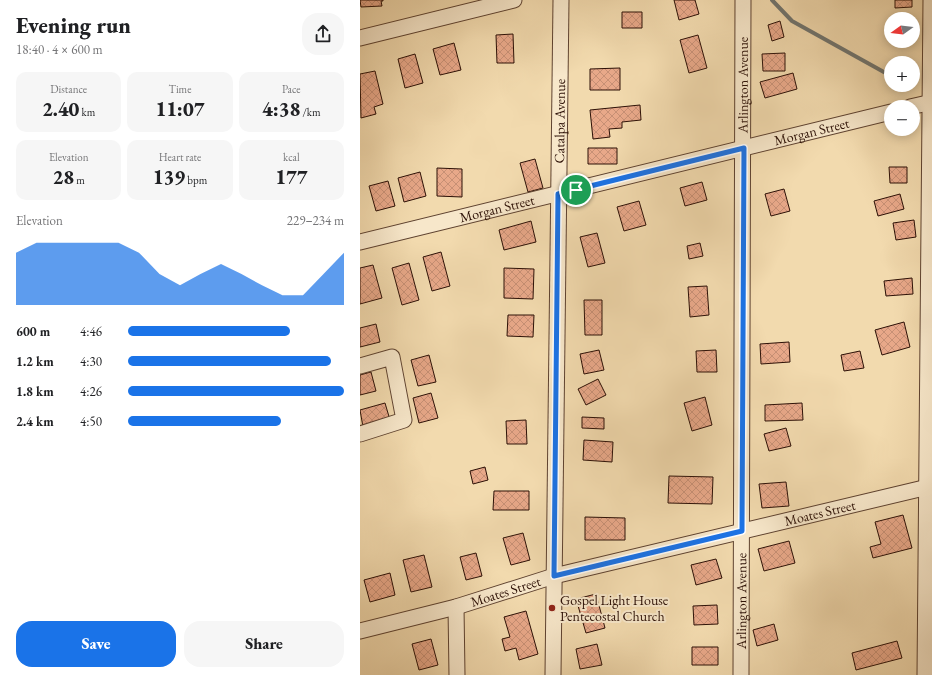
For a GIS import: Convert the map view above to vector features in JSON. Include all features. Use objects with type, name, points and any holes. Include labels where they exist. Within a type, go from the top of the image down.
[{"type":"street","points":[[360,38],[466,6],[514,0]]},
{"type":"street","name":"Catalpa Avenue","points":[[553,675],[561,0]]},
{"type":"street","name":"Arlington Avenue","points":[[741,675],[744,148],[743,0]]},
{"type":"street","points":[[925,675],[929,486],[932,0]]},
{"type":"street","points":[[920,105],[931,102]]},
{"type":"street","name":"Morgan Street","points":[[360,242],[884,114]]},
{"type":"street","points":[[360,366],[392,357],[404,420],[360,434]]},
{"type":"street","name":"Moates Street","points":[[360,631],[456,607],[554,576],[929,486]]},
{"type":"street","points":[[456,607],[457,675]]},
{"type":"building","points":[[360,0],[383,1],[381,1],[382,6],[361,7]]},
{"type":"building","points":[[674,0],[695,0],[699,14],[679,20]]},
{"type":"building","points":[[895,0],[912,0],[912,7],[895,8]]},
{"type":"building","points":[[622,12],[642,12],[642,28],[622,28]]},
{"type":"building","points":[[780,21],[784,37],[772,41],[768,25]]},
{"type":"building","points":[[513,34],[514,63],[497,63],[496,35]]},
{"type":"building","points":[[698,35],[707,68],[689,73],[680,40]]},
{"type":"building","points":[[454,43],[461,70],[440,75],[433,49]]},
{"type":"building","points":[[785,53],[785,71],[763,71],[762,54]]},
{"type":"building","points":[[415,54],[423,83],[405,88],[398,59]]},
{"type":"building","points":[[620,68],[620,90],[590,90],[590,69]]},
{"type":"building","points":[[375,71],[383,104],[374,107],[376,114],[361,118],[360,74]]},
{"type":"building","points":[[793,73],[797,89],[765,98],[760,82]]},
{"type":"building","points":[[640,105],[641,120],[622,122],[622,128],[609,129],[610,137],[593,139],[590,110]]},
{"type":"building","points":[[588,148],[617,148],[617,164],[588,164]]},
{"type":"building","points":[[535,159],[543,188],[528,192],[520,163]]},
{"type":"building","points":[[889,167],[907,167],[907,183],[890,183]]},
{"type":"building","points":[[437,168],[462,169],[462,197],[437,196]]},
{"type":"building","points":[[420,172],[426,196],[404,202],[398,178]]},
{"type":"building","points":[[388,181],[395,206],[376,211],[369,186]]},
{"type":"building","points":[[702,182],[707,200],[685,206],[680,188]]},
{"type":"building","points":[[784,189],[790,211],[771,216],[765,194]]},
{"type":"building","points":[[900,194],[904,209],[878,216],[874,201]]},
{"type":"building","points":[[639,201],[646,225],[624,231],[617,207]]},
{"type":"building","points":[[914,220],[916,237],[896,240],[893,223]]},
{"type":"building","points":[[531,221],[536,242],[504,250],[499,230]]},
{"type":"building","points":[[597,233],[605,263],[588,267],[580,237]]},
{"type":"building","points":[[700,243],[703,256],[689,259],[687,246]]},
{"type":"building","points":[[441,252],[450,286],[432,291],[423,257]]},
{"type":"building","points":[[409,263],[419,300],[402,305],[392,268]]},
{"type":"building","points":[[373,265],[382,298],[360,304],[360,268]]},
{"type":"building","points":[[504,268],[534,269],[533,299],[504,298]]},
{"type":"building","points":[[912,278],[913,294],[886,296],[884,281]]},
{"type":"building","points":[[707,286],[709,315],[690,317],[688,287]]},
{"type":"building","points":[[584,300],[602,300],[602,335],[585,335]]},
{"type":"building","points":[[508,315],[534,315],[533,337],[507,336]]},
{"type":"building","points":[[904,322],[910,347],[882,355],[875,330]]},
{"type":"building","points":[[376,324],[380,342],[360,347],[360,328]]},
{"type":"building","points":[[789,342],[790,362],[761,364],[760,344]]},
{"type":"building","points":[[599,350],[604,370],[584,374],[580,354]]},
{"type":"building","points":[[716,350],[717,372],[697,372],[696,351]]},
{"type":"building","points":[[860,351],[864,368],[844,371],[841,355]]},
{"type":"building","points":[[429,355],[436,382],[418,386],[411,360]]},
{"type":"building","points":[[371,372],[376,391],[360,395],[360,375]]},
{"type":"building","points":[[598,379],[606,395],[586,405],[578,389]]},
{"type":"building","points":[[431,393],[438,418],[419,423],[413,398]]},
{"type":"building","points":[[705,397],[712,425],[692,431],[684,403]]},
{"type":"building","points":[[385,403],[390,420],[363,427],[360,410]]},
{"type":"building","points":[[802,403],[803,420],[765,421],[765,405]]},
{"type":"building","points":[[582,417],[604,418],[604,429],[582,428]]},
{"type":"building","points":[[526,420],[527,444],[507,444],[506,421]]},
{"type":"building","points":[[786,428],[791,446],[769,451],[764,434]]},
{"type":"building","points":[[584,440],[613,442],[612,462],[583,460]]},
{"type":"building","points":[[485,467],[488,480],[473,484],[470,471]]},
{"type":"building","points":[[669,476],[713,477],[712,504],[668,503]]},
{"type":"building","points":[[786,482],[789,506],[762,508],[759,484]]},
{"type":"building","points":[[494,491],[529,491],[529,510],[493,510]]},
{"type":"building","points":[[903,515],[912,548],[873,558],[870,547],[881,544],[875,522]]},
{"type":"building","points":[[585,517],[625,518],[625,540],[585,540]]},
{"type":"building","points":[[523,533],[530,560],[511,565],[503,538]]},
{"type":"building","points":[[789,541],[795,563],[764,571],[758,549]]},
{"type":"building","points":[[476,553],[482,576],[466,580],[460,557]]},
{"type":"building","points":[[424,555],[432,587],[411,592],[403,560]]},
{"type":"building","points":[[716,559],[722,578],[696,585],[691,565]]},
{"type":"building","points":[[390,573],[395,595],[370,602],[364,580]]},
{"type":"building","points":[[596,594],[605,628],[586,633],[576,599]]},
{"type":"building","points":[[717,605],[718,624],[694,625],[693,606]]},
{"type":"building","points":[[526,611],[538,654],[519,660],[516,648],[505,651],[502,639],[510,637],[504,617]]},
{"type":"building","points":[[774,624],[778,640],[757,646],[753,630]]},
{"type":"building","points":[[431,639],[438,665],[419,670],[412,644]]},
{"type":"building","points":[[897,641],[902,658],[856,670],[852,653]]},
{"type":"building","points":[[597,644],[602,665],[580,669],[576,649]]},
{"type":"building","points":[[692,647],[718,647],[718,665],[692,665]]},
{"type":"waterway","points":[[772,0],[792,21],[884,72]]},
{"type":"place","name":"Gospel Light House Pentecostal Church","points":[[552,608]]},
{"type":"route","points":[[744,148],[742,531],[554,576],[558,194],[576,190],[744,148]]}]
